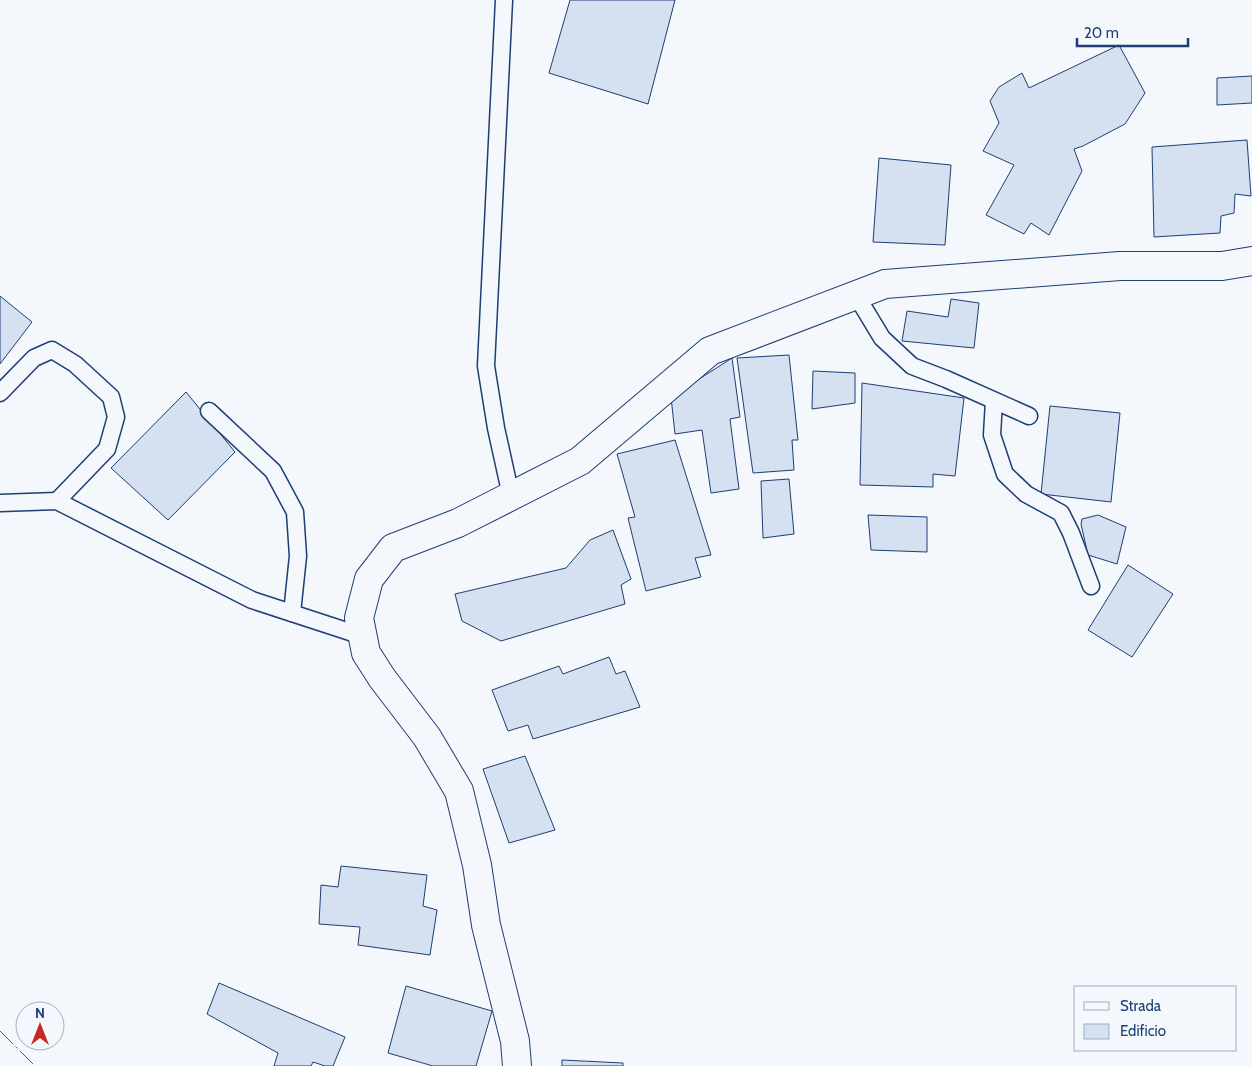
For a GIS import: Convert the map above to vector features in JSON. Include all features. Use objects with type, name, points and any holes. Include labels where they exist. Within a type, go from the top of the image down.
[{"type":"street","points":[[517,1066],[515,1041],[486,926],[478,865],[459,791],[427,737],[366,653],[359,618],[369,579],[393,548],[458,523],[580,461],[710,351],[885,284],[1120,266],[1222,266],[1252,261]]},
{"type":"lane","points":[[504,0],[486,366],[510,496]]},
{"type":"lane","points":[[856,295],[882,338],[912,366],[1029,416]]},
{"type":"lane","points":[[0,393],[34,358],[52,350],[75,364],[111,397],[116,417],[107,449],[57,501]]},
{"type":"lane","points":[[994,401],[992,435],[1005,474],[1026,494],[1061,513],[1072,533],[1091,586]]},
{"type":"lane","points":[[209,410],[272,471],[295,512],[298,556],[292,613]]},
{"type":"lane","points":[[0,503],[57,501],[252,600],[362,636]]},
{"type":"building","points":[[570,0],[675,0],[648,104],[549,73]]},
{"type":"building","points":[[1119,45],[1145,93],[1125,124],[1074,149],[1082,171],[1049,235],[1031,223],[1024,234],[986,215],[1014,165],[983,151],[999,123],[990,101],[999,87],[1022,73],[1029,88]]},
{"type":"building","points":[[1252,76],[1252,103],[1217,105],[1217,78]]},
{"type":"building","points":[[1247,140],[1251,196],[1235,194],[1234,213],[1221,216],[1220,233],[1154,237],[1152,147]]},
{"type":"building","points":[[879,158],[951,165],[945,245],[873,242]]},
{"type":"building","points":[[0,296],[32,322],[0,364]]},
{"type":"building","points":[[951,299],[979,303],[974,348],[902,341],[907,311],[948,317]]},
{"type":"building","points":[[789,355],[798,440],[792,440],[794,470],[753,473],[737,358]]},
{"type":"building","points":[[732,358],[740,417],[730,419],[739,489],[711,493],[702,430],[675,434],[671,397]]},
{"type":"building","points":[[813,371],[855,373],[855,403],[812,409]]},
{"type":"building","points":[[862,383],[964,398],[955,476],[933,474],[933,487],[860,485]]},
{"type":"building","points":[[186,392],[235,452],[168,520],[111,468]]},
{"type":"building","points":[[1050,406],[1120,413],[1111,502],[1041,494]]},
{"type":"building","points":[[675,440],[711,555],[695,558],[701,577],[646,591],[628,518],[635,517],[617,454]]},
{"type":"building","points":[[789,479],[794,534],[763,538],[761,481]]},
{"type":"building","points":[[868,515],[927,517],[927,552],[871,550]]},
{"type":"building","points":[[1098,515],[1126,527],[1117,564],[1088,555],[1081,524],[1082,519]]},
{"type":"building","points":[[613,530],[631,579],[621,585],[625,604],[501,641],[462,621],[455,594],[566,568],[590,540]]},
{"type":"building","points":[[1128,565],[1173,594],[1132,657],[1088,630]]},
{"type":"building","points":[[609,657],[616,674],[625,671],[640,707],[533,739],[528,725],[508,731],[492,690],[559,666],[563,674]]},
{"type":"building","points":[[525,756],[555,830],[509,843],[483,769]]},
{"type":"building","points":[[341,866],[427,875],[423,906],[437,910],[430,955],[358,945],[360,927],[319,924],[321,885],[338,887]]},
{"type":"building","points":[[219,983],[345,1037],[333,1066],[325,1066],[313,1062],[311,1066],[274,1066],[278,1053],[207,1014]]},
{"type":"building","points":[[406,986],[492,1011],[476,1066],[433,1066],[388,1053]]},
{"type":"building","points":[[562,1060],[623,1063],[623,1066],[562,1066]]},
{"type":"power","points":[[0,1031],[35,1066]]}]
